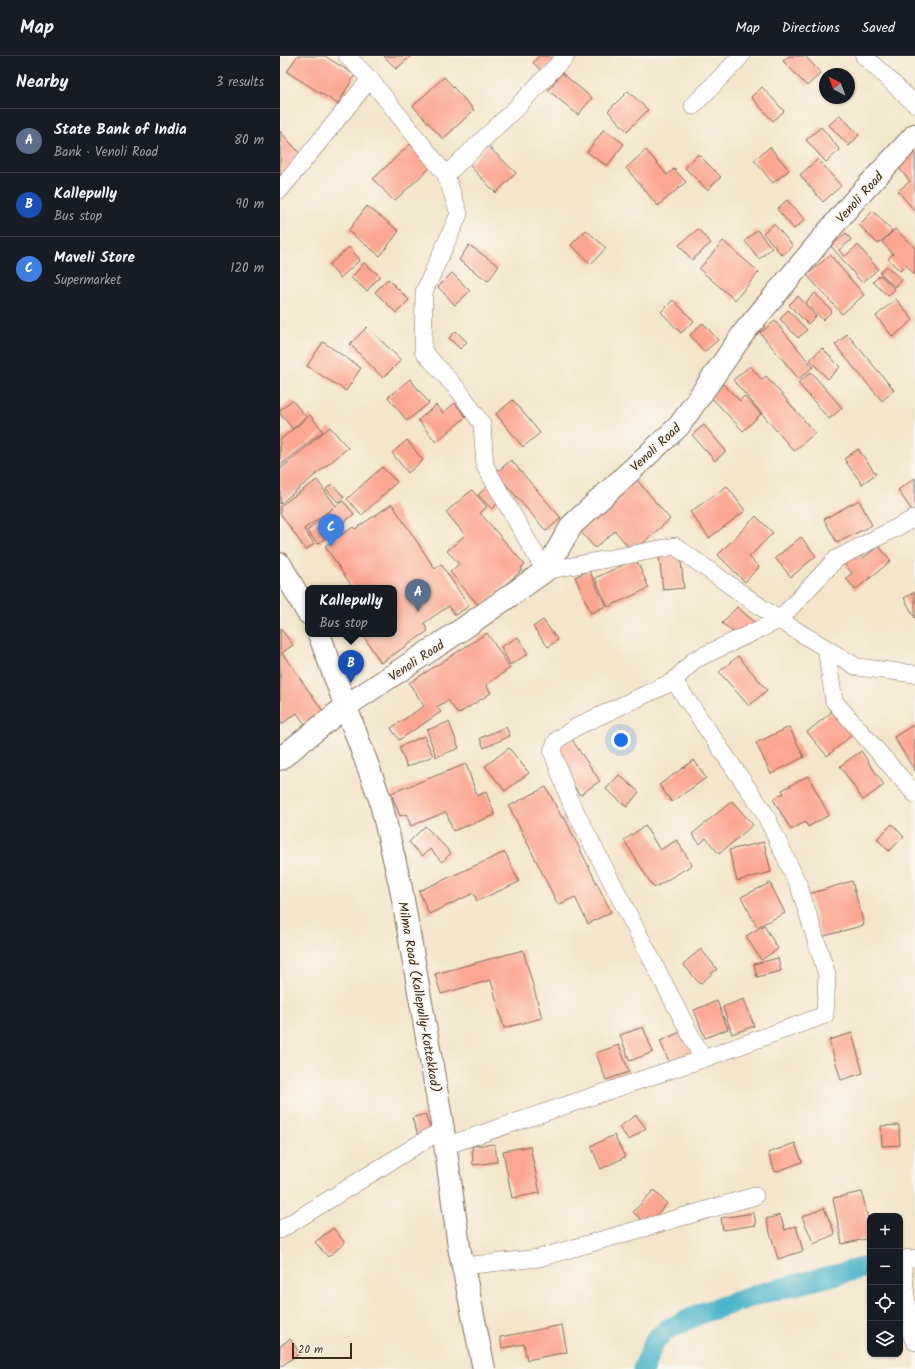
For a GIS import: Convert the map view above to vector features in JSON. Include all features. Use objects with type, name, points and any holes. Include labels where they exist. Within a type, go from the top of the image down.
[{"type":"main road","name":"Venoli Road","points":[[280,760],[346,706],[461,630],[544,571],[572,524],[680,426],[745,331],[852,203],[915,135]]},
{"type":"main road","points":[[280,564],[305,608]]},
{"type":"main road","name":"Milma Road (Kallepully-Kottekkad)","points":[[320,637],[380,799],[401,888],[444,1138],[458,1247],[484,1369]]},
{"type":"street","points":[[347,56],[370,78],[446,175],[459,214],[424,292],[423,351],[460,392],[482,424],[485,466],[544,571],[675,546],[779,620],[857,667],[915,674]]},
{"type":"street","points":[[446,175],[514,110],[566,56]]},
{"type":"street","points":[[693,106],[741,56]]},
{"type":"street","points":[[864,56],[915,104]]},
{"type":"street","points":[[280,190],[370,78]]},
{"type":"street","points":[[703,1059],[570,801],[552,751],[557,740],[576,727],[674,681],[694,660],[779,620],[836,559],[915,518]]},
{"type":"street","points":[[826,648],[834,701],[915,794]]},
{"type":"street","points":[[280,1230],[444,1138],[703,1059],[825,1015],[827,975],[799,886],[764,812],[674,681]]},
{"type":"street","points":[[463,1266],[539,1258],[755,1196]]},
{"type":"street","points":[[915,1258],[902,1259],[910,1332],[915,1342]]},
{"type":"building","points":[[297,56],[325,56],[355,75],[338,104],[287,72]]},
{"type":"building","points":[[384,56],[411,56],[396,69]]},
{"type":"building","points":[[539,56],[549,56],[553,60],[543,72],[533,63]]},
{"type":"building","points":[[789,56],[805,56],[819,71],[819,75],[807,86],[783,61]]},
{"type":"building","points":[[562,73],[592,98],[578,115],[548,90]]},
{"type":"building","points":[[444,77],[474,110],[443,139],[413,106]]},
{"type":"building","points":[[762,87],[784,111],[773,121],[751,97]]},
{"type":"building","points":[[628,91],[648,110],[627,131],[608,111]]},
{"type":"building","points":[[840,115],[859,135],[849,146],[829,125]]},
{"type":"building","points":[[821,127],[840,150],[826,162],[806,140]]},
{"type":"building","points":[[604,129],[624,144],[607,166],[587,152]]},
{"type":"building","points":[[280,131],[303,157],[282,176],[280,174]]},
{"type":"building","points":[[410,144],[431,167],[394,201],[373,179]]},
{"type":"building","points":[[488,146],[516,173],[496,193],[469,165]]},
{"type":"building","points":[[770,147],[789,170],[773,183],[754,160]]},
{"type":"building","points":[[646,150],[667,175],[674,169],[686,182],[658,206],[626,168]]},
{"type":"building","points":[[915,151],[915,211],[898,191],[910,181],[897,166]]},
{"type":"building","points":[[698,154],[721,177],[707,190],[685,168]]},
{"type":"building","points":[[818,159],[841,186],[823,202],[800,175]]},
{"type":"building","points":[[787,200],[805,220],[794,229],[777,209]]},
{"type":"building","points":[[367,206],[399,231],[380,256],[348,231]]},
{"type":"building","points":[[873,211],[892,231],[878,244],[859,225]]},
{"type":"building","points":[[774,224],[793,246],[782,255],[763,233]]},
{"type":"building","points":[[698,229],[711,243],[692,260],[679,245]]},
{"type":"building","points":[[895,229],[915,248],[915,275],[906,265],[900,271],[888,259],[893,254],[882,242]]},
{"type":"building","points":[[586,230],[606,248],[591,264],[571,245]]},
{"type":"building","points":[[757,230],[772,248],[759,259],[745,241]]},
{"type":"building","points":[[846,233],[851,240],[839,250],[844,257],[858,245],[878,269],[862,283],[831,246]]},
{"type":"building","points":[[723,241],[759,272],[735,300],[699,269]]},
{"type":"building","points":[[469,245],[499,266],[488,281],[459,260]]},
{"type":"building","points":[[349,247],[360,260],[340,278],[329,265]]},
{"type":"building","points":[[830,255],[864,295],[842,314],[807,275]]},
{"type":"building","points":[[364,263],[380,276],[367,291],[351,278]]},
{"type":"building","points":[[886,266],[902,280],[895,287],[880,273]]},
{"type":"building","points":[[452,273],[470,291],[455,305],[438,287]]},
{"type":"building","points":[[880,275],[895,289],[888,296],[873,282]]},
{"type":"building","points":[[388,279],[409,300],[396,313],[375,292]]},
{"type":"building","points":[[815,293],[832,311],[823,320],[806,302]]},
{"type":"building","points":[[798,296],[816,316],[808,324],[789,305]]},
{"type":"building","points":[[896,299],[913,320],[893,337],[876,316]]},
{"type":"building","points":[[673,300],[694,321],[681,333],[661,312]]},
{"type":"building","points":[[788,310],[807,330],[798,338],[780,319]]},
{"type":"building","points":[[775,321],[813,367],[799,379],[760,333]]},
{"type":"building","points":[[703,323],[718,340],[704,352],[690,335]]},
{"type":"building","points":[[367,327],[401,360],[383,378],[350,344]]},
{"type":"building","points":[[456,331],[467,342],[460,349],[449,338]]},
{"type":"building","points":[[847,334],[894,390],[882,401],[835,345]]},
{"type":"building","points":[[323,342],[361,368],[346,391],[307,366]]},
{"type":"building","points":[[822,348],[840,367],[828,379],[810,360]]},
{"type":"building","points":[[750,366],[762,380],[766,376],[815,433],[794,451],[733,380]]},
{"type":"building","points":[[811,372],[842,408],[829,419],[798,383]]},
{"type":"building","points":[[410,379],[429,403],[407,421],[388,397]]},
{"type":"building","points":[[723,384],[740,401],[744,396],[761,414],[743,431],[710,396]]},
{"type":"building","points":[[292,400],[306,417],[293,429],[280,414],[280,410]]},
{"type":"building","points":[[513,400],[540,433],[523,447],[496,414]]},
{"type":"building","points":[[455,403],[466,417],[436,442],[418,420],[436,405],[443,413]]},
{"type":"building","points":[[310,415],[323,431],[280,466],[280,440]]},
{"type":"building","points":[[704,425],[726,451],[715,461],[692,435]]},
{"type":"building","points":[[330,427],[348,448],[280,504],[280,469]]},
{"type":"building","points":[[407,440],[423,460],[408,473],[392,453]]},
{"type":"building","points":[[858,449],[876,474],[862,484],[844,459]]},
{"type":"building","points":[[511,460],[561,518],[546,531],[496,473]]},
{"type":"building","points":[[382,467],[397,482],[362,515],[347,499]]},
{"type":"building","points":[[915,478],[915,515],[898,490]]},
{"type":"building","points":[[317,480],[336,506],[343,501],[354,514],[318,544],[307,531],[333,508],[304,529],[314,544],[306,550],[280,513],[280,506]]},
{"type":"building","points":[[637,480],[670,519],[633,552],[615,531],[595,548],[579,530]]},
{"type":"building","points":[[332,484],[344,497],[338,502],[326,489]]},
{"type":"building","points":[[488,486],[501,500],[492,509],[478,495]]},
{"type":"building","points":[[727,486],[745,511],[709,538],[690,512]]},
{"type":"building","points":[[472,490],[487,507],[480,513],[525,565],[521,568],[522,570],[480,607],[450,572],[459,564],[447,551],[465,535],[446,512]]},
{"type":"building","points":[[859,500],[872,525],[837,543],[824,519]]},
{"type":"building","points":[[392,504],[435,569],[441,564],[469,606],[455,615],[449,606],[424,623],[428,631],[381,663],[364,637],[397,637],[397,585],[351,585],[325,546],[353,527],[355,529]]},
{"type":"building","points":[[756,516],[773,533],[749,557],[759,567],[745,582],[718,555]]},
{"type":"building","points":[[801,537],[816,556],[791,577],[775,558]]},
{"type":"building","points":[[879,546],[891,561],[855,590],[846,578],[852,573],[843,562],[857,551],[863,558]]},
{"type":"building","points":[[680,554],[684,588],[663,590],[659,556]]},
{"type":"building","points":[[636,559],[649,588],[608,607],[595,578]]},
{"type":"building","points":[[589,570],[606,606],[591,613],[575,577]]},
{"type":"building","points":[[915,592],[915,618],[904,598]]},
{"type":"building","points":[[737,607],[757,624],[743,640],[722,623]]},
{"type":"building","points":[[543,620],[558,640],[548,647],[533,627]]},
{"type":"building","points":[[280,628],[293,645],[282,653],[323,711],[305,724],[297,713],[280,725]]},
{"type":"building","points":[[487,633],[510,668],[486,685],[491,693],[458,714],[448,700],[437,707],[441,712],[399,740],[391,728],[424,706],[409,683]]},
{"type":"building","points":[[518,637],[528,654],[510,665],[501,647]]},
{"type":"building","points":[[738,656],[767,690],[749,706],[719,672]]},
{"type":"building","points":[[838,707],[857,731],[827,756],[807,732]]},
{"type":"building","points":[[449,722],[459,748],[436,757],[427,730]]},
{"type":"building","points":[[915,724],[915,771],[894,737]]},
{"type":"building","points":[[506,727],[510,736],[484,748],[480,738]]},
{"type":"building","points":[[789,727],[804,757],[771,774],[756,743]]},
{"type":"building","points":[[424,736],[433,756],[407,767],[399,747]]},
{"type":"building","points":[[572,740],[600,781],[580,795],[552,753]]},
{"type":"building","points":[[509,748],[529,773],[505,791],[485,766]]},
{"type":"building","points":[[861,751],[884,785],[863,800],[840,766]]},
{"type":"building","points":[[694,760],[706,778],[672,802],[659,785]]},
{"type":"building","points":[[466,764],[477,796],[486,792],[495,815],[453,831],[446,812],[411,826],[406,814],[400,816],[391,793]]},
{"type":"building","points":[[619,775],[639,792],[627,807],[606,789]]},
{"type":"building","points":[[808,776],[829,815],[808,827],[805,822],[791,830],[773,799],[784,793],[782,790]]},
{"type":"building","points":[[546,787],[562,818],[564,817],[611,912],[588,924],[575,897],[558,905],[509,806]]},
{"type":"building","points":[[732,801],[753,825],[719,854],[706,838],[700,844],[692,834]]},
{"type":"building","points":[[892,824],[904,837],[889,851],[877,839]]},
{"type":"building","points":[[425,826],[451,853],[442,862],[430,849],[422,856],[409,842]]},
{"type":"building","points":[[645,826],[660,850],[677,840],[692,865],[654,888],[624,840]]},
{"type":"building","points":[[764,842],[771,872],[737,881],[729,850]]},
{"type":"building","points":[[505,852],[519,882],[477,901],[474,893],[429,914],[419,891]]},
{"type":"building","points":[[852,881],[864,925],[821,937],[809,894]]},
{"type":"building","points":[[770,883],[785,913],[757,927],[741,897]]},
{"type":"building","points":[[764,925],[778,949],[761,960],[746,936]]},
{"type":"building","points":[[701,949],[717,969],[700,984],[683,964]]},
{"type":"building","points":[[523,950],[542,1018],[504,1028],[491,980],[441,994],[435,974]]},
{"type":"building","points":[[778,958],[781,971],[757,977],[754,964]]},
{"type":"building","points":[[744,999],[754,1026],[732,1034],[723,1007]]},
{"type":"building","points":[[717,1001],[728,1029],[705,1038],[694,1010]]},
{"type":"building","points":[[643,1027],[653,1052],[630,1061],[620,1035]]},
{"type":"building","points":[[683,1031],[694,1056],[671,1066],[660,1041]]},
{"type":"building","points":[[852,1033],[863,1073],[841,1080],[829,1040]]},
{"type":"building","points":[[619,1045],[629,1072],[606,1080],[596,1053]]},
{"type":"building","points":[[425,1114],[431,1130],[418,1135],[412,1118]]},
{"type":"building","points":[[636,1115],[646,1128],[629,1140],[619,1127]]},
{"type":"building","points":[[899,1125],[900,1145],[882,1146],[881,1126]]},
{"type":"building","points":[[614,1135],[625,1157],[601,1169],[591,1146]]},
{"type":"building","points":[[795,1143],[802,1162],[775,1172],[768,1153]]},
{"type":"building","points":[[495,1144],[497,1162],[473,1165],[472,1146]]},
{"type":"building","points":[[530,1146],[540,1193],[512,1198],[503,1151]]},
{"type":"building","points":[[654,1190],[667,1204],[647,1225],[633,1212]]},
{"type":"building","points":[[862,1192],[867,1215],[867,1239],[842,1244],[833,1198]]},
{"type":"building","points":[[824,1208],[835,1234],[814,1244],[802,1217]]},
{"type":"building","points":[[754,1213],[756,1225],[723,1230],[721,1218]]},
{"type":"building","points":[[780,1215],[785,1230],[796,1226],[803,1251],[778,1259],[766,1219]]},
{"type":"building","points":[[333,1228],[345,1243],[328,1257],[315,1242]]},
{"type":"building","points":[[562,1325],[567,1352],[527,1360],[524,1344],[502,1348],[500,1337]]},
{"type":"building","points":[[290,1339],[300,1353],[280,1367],[280,1346]]},
{"type":"waterway","points":[[643,1369],[655,1340],[666,1330],[702,1313],[763,1293],[867,1267]]},
{"type":"place","name":"Maveli Store","points":[[331,547]]},
{"type":"place","name":"State Bank of India","points":[[418,612]]},
{"type":"place","name":"Kallepully","points":[[351,683]]}]
